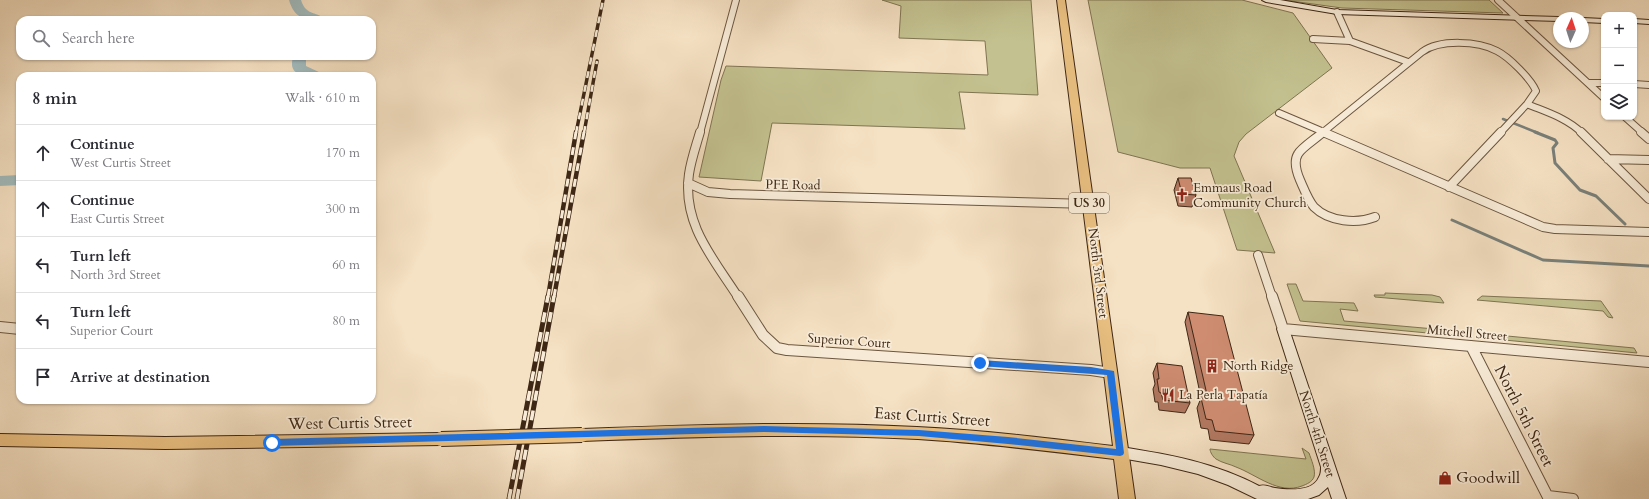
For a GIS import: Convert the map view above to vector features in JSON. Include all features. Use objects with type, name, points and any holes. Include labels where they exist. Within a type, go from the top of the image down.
[{"type":"main road","name":"North 3rd Street","points":[[1061,0],[1089,204],[1126,499]]},
{"type":"main road","name":"East Curtis Street","points":[[582,435],[756,429],[919,433],[1008,440],[1120,453]]},
{"type":"main road","name":"West Curtis Street","points":[[0,440],[181,444],[582,435]]},
{"type":"street","points":[[688,182],[689,172],[736,0]]},
{"type":"street","points":[[1266,0],[1337,12],[1553,19]]},
{"type":"street","points":[[1498,0],[1601,95]]},
{"type":"street","points":[[1337,12],[1350,41]]},
{"type":"street","points":[[1589,20],[1601,20]]},
{"type":"street","points":[[1637,22],[1649,22]]},
{"type":"street","points":[[1313,40],[1350,41],[1408,62]]},
{"type":"street","points":[[1375,217],[1368,221],[1357,221],[1333,217],[1315,208],[1309,200],[1296,168],[1298,153],[1408,62],[1432,45],[1465,44],[1488,48],[1497,51],[1505,57],[1534,86],[1536,92],[1527,104],[1449,187]]},
{"type":"street","points":[[1588,83],[1601,83]]},
{"type":"street","points":[[1637,84],[1649,85]]},
{"type":"street","points":[[1527,104],[1568,122],[1576,128],[1649,200]]},
{"type":"street","points":[[1279,114],[1543,227],[1555,229],[1649,232]]},
{"type":"street","points":[[1628,120],[1649,140]]},
{"type":"street","points":[[1608,159],[1649,160]]},
{"type":"street","name":"PFE Road","points":[[688,182],[694,187],[712,193],[745,195],[1089,204]]},
{"type":"street","name":"Superior Court","points":[[688,182],[688,200],[693,223],[698,235],[763,334],[777,348],[787,350],[1091,370],[1111,373]]},
{"type":"street","name":"North 4th Street","points":[[1258,255],[1339,499]]},
{"type":"street","points":[[0,327],[16,329]]},
{"type":"street","name":"Mitchell Street","points":[[1283,329],[1649,362]]},
{"type":"street","name":"North 5th Street","points":[[1471,346],[1549,498]]},
{"type":"street","name":"East Curtis Street","points":[[1120,453],[1157,457],[1185,463],[1216,473],[1249,487],[1270,499]]},
{"type":"street","points":[[1249,487],[1274,494],[1299,496],[1319,488],[1325,481],[1328,466]]},
{"type":"street","points":[[1549,498],[1573,499]]},
{"type":"shaded area","points":[[882,0],[1031,0],[1038,95],[959,92],[965,129],[772,123],[761,181],[699,177],[721,80],[726,66],[988,75],[985,41],[899,38],[901,6]]},
{"type":"shaded area","points":[[1088,0],[1242,0],[1293,13],[1332,68],[1246,134],[1239,142],[1234,156],[1275,253],[1237,250],[1210,168],[1180,168],[1118,152]]},
{"type":"shaded area","points":[[1284,0],[1489,0],[1503,13],[1342,8]]},
{"type":"shaded area","points":[[1287,284],[1296,284],[1303,301],[1354,303],[1358,311],[1340,309],[1344,321],[1446,330],[1449,335],[1300,321]]},
{"type":"shaded area","points":[[1385,293],[1432,295],[1440,297],[1444,303],[1375,297],[1374,295],[1385,295]]},
{"type":"shaded area","points":[[1482,296],[1601,301],[1613,318],[1608,317],[1603,311],[1477,300]]},
{"type":"shaded area","points":[[1486,334],[1634,348],[1637,353],[1484,338]]},
{"type":"shaded area","points":[[1302,448],[1309,453],[1314,468],[1314,477],[1307,484],[1293,488],[1285,488],[1268,483],[1244,470],[1218,460],[1213,456],[1210,449],[1306,459]]},
{"type":"building","points":[[1178,178],[1191,178],[1196,195],[1182,194]]},
{"type":"building","name":"North Ridge","points":[[1188,312],[1223,316],[1254,435],[1215,431],[1212,420],[1206,419],[1201,398],[1208,399]]},
{"type":"building","points":[[1157,363],[1182,366],[1190,403],[1163,400],[1161,393],[1159,392]]},
{"type":"waterway","points":[[295,0],[301,11],[308,16]]},
{"type":"waterway","points":[[299,60],[299,68],[308,72]]},
{"type":"waterway","points":[[1503,119],[1538,133]]},
{"type":"waterway","points":[[1535,132],[1555,140],[1557,143],[1553,148],[1555,163],[1580,190],[1596,196],[1625,224]]},
{"type":"waterway","points":[[0,181],[16,180]]},
{"type":"waterway","points":[[1452,220],[1543,260],[1649,266]]},
{"type":"railway","points":[[576,133],[603,0]]},
{"type":"railway","points":[[584,133],[597,61]]},
{"type":"railway","points":[[548,297],[576,132]]},
{"type":"railway","points":[[554,297],[584,132]]},
{"type":"railway","points":[[509,499],[548,296]]},
{"type":"railway","points":[[517,499],[554,296]]},
{"type":"place","name":"Emmaus Road Community Church","points":[[1182,195]]},
{"type":"place","name":"North Ridge","points":[[1212,366]]},
{"type":"place","name":"La Perla Tapatía","points":[[1168,395]]},
{"type":"place","name":"Goodwill","points":[[1445,478]]},
{"type":"route","points":[[272,443],[764,429],[919,433],[1008,440],[1120,453],[1111,373],[1091,370],[980,363]]}]
